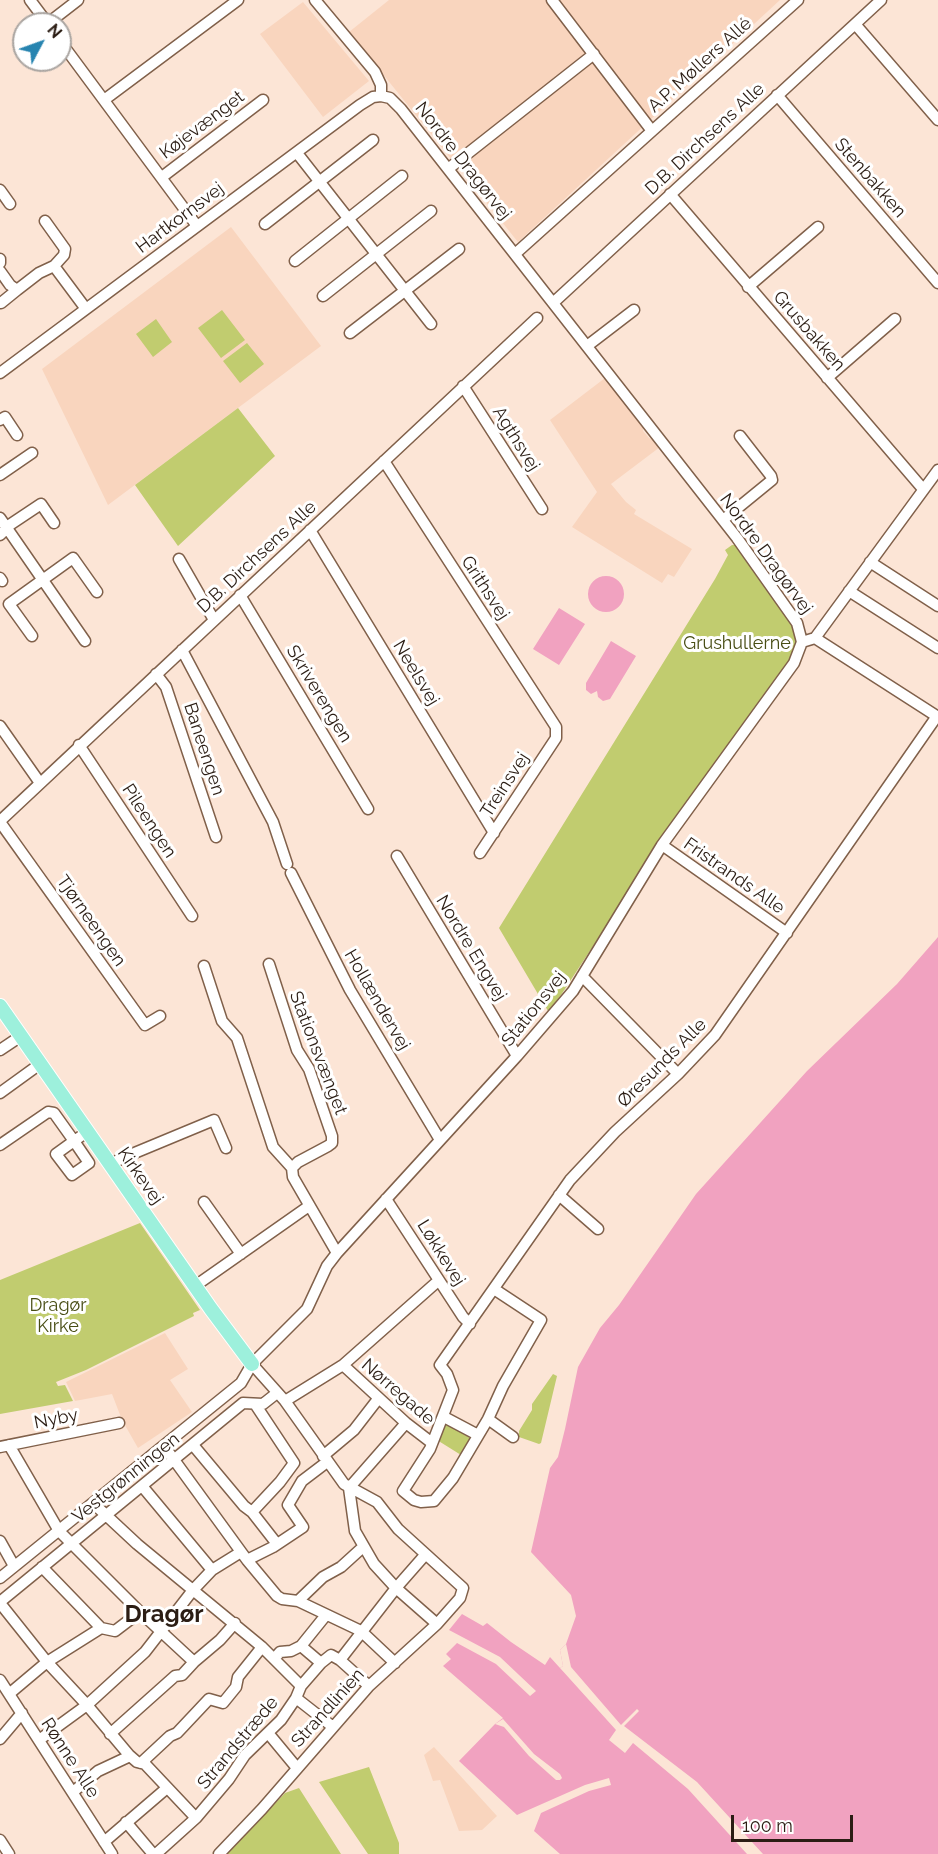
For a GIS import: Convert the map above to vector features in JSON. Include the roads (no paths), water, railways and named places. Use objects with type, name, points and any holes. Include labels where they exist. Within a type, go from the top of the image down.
[{"type":"main road","name":"Kirkevej","points":[[0,1006],[252,1365]]},
{"type":"street","points":[[62,12],[78,0]]},
{"type":"street","points":[[104,100],[238,0]]},
{"type":"street","points":[[315,0],[375,72],[381,85],[381,96]]},
{"type":"street","name":"A.P. Møllers Allé","points":[[552,0],[652,131]]},
{"type":"street","name":"A.P. Møllers Allé","points":[[515,254],[798,0]]},
{"type":"street","name":"D.B. Dirchsens Alle","points":[[553,303],[881,0]]},
{"type":"street","points":[[855,24],[938,120]]},
{"type":"street","points":[[448,169],[594,54]]},
{"type":"street","name":"Køjevænget","points":[[72,57],[197,226]]},
{"type":"street","name":"Stenbakken","points":[[777,95],[938,283]]},
{"type":"street","name":"Hartkornsvej","points":[[0,373],[360,105],[373,97],[381,96]]},
{"type":"street","name":"Nordre Dragørvej","points":[[381,96],[390,98],[397,104],[723,520],[794,618],[800,628],[802,642]]},
{"type":"street","name":"Køjevænget","points":[[162,177],[262,100]]},
{"type":"street","points":[[265,224],[373,140]]},
{"type":"street","points":[[297,153],[431,324]]},
{"type":"street","points":[[295,261],[402,176]]},
{"type":"street","points":[[0,190],[10,204]]},
{"type":"street","name":"Grusbakken","points":[[670,194],[923,489]]},
{"type":"street","points":[[323,296],[431,211]]},
{"type":"street","points":[[1,303],[39,273],[54,266],[64,255],[65,249],[45,221]]},
{"type":"street","points":[[748,287],[818,227]]},
{"type":"street","points":[[350,333],[459,249]]},
{"type":"street","points":[[54,266],[86,309]]},
{"type":"street","points":[[0,271],[10,285],[17,290]]},
{"type":"street","points":[[588,346],[633,310]]},
{"type":"street","name":"D.B. Dirchsens Alle","points":[[0,821],[537,318]]},
{"type":"street","points":[[827,378],[895,319]]},
{"type":"street","name":"Agthsvej","points":[[463,386],[542,510]]},
{"type":"street","points":[[0,420],[5,417],[17,435]]},
{"type":"street","points":[[723,520],[772,480],[740,436]]},
{"type":"street","points":[[0,475],[32,453]]},
{"type":"street","name":"Grithsvej","points":[[384,461],[556,727],[556,733]]},
{"type":"street","points":[[802,642],[815,638],[938,470]]},
{"type":"street","points":[[4,532],[11,524],[41,504],[54,523]]},
{"type":"street","points":[[0,518],[4,532],[43,580],[85,640]]},
{"type":"street","name":"Neelsvej","points":[[310,530],[494,833]]},
{"type":"street","points":[[32,636],[9,604],[73,558],[97,592]]},
{"type":"street","points":[[179,559],[214,620]]},
{"type":"street","points":[[870,562],[938,606]]},
{"type":"street","points":[[849,591],[938,648]]},
{"type":"street","name":"Skriverengen","points":[[240,595],[368,809]]},
{"type":"street","points":[[815,638],[938,717]]},
{"type":"street","name":"Stationsvej","points":[[252,1365],[307,1309],[327,1266],[337,1253],[564,1002],[662,845],[794,663],[802,642]]},
{"type":"street","name":"Hollændervej","points":[[182,650],[273,822],[289,868],[350,990],[441,1140]]},
{"type":"street","name":"Baneengen","points":[[156,674],[166,687],[216,837]]},
{"type":"street","name":"Øresunds Alle","points":[[444,1417],[443,1414],[453,1390],[447,1374],[440,1365],[559,1195],[584,1163],[678,1074],[715,1035],[938,717]]},
{"type":"street","points":[[0,726],[40,783]]},
{"type":"street","name":"Treinsvej","points":[[480,853],[556,738],[556,733]]},
{"type":"street","name":"Pileengen","points":[[79,745],[192,916]]},
{"type":"street","name":"Tjørneengen","points":[[0,821],[145,1025],[160,1016]]},
{"type":"street","name":"Fristrands Alle","points":[[662,845],[787,933]]},
{"type":"street","name":"Nordre Engvej","points":[[397,856],[517,1056]]},
{"type":"street","name":"Stationsvænget","points":[[268,964],[297,1050],[309,1069],[332,1136],[332,1143],[298,1162],[292,1168]]},
{"type":"street","points":[[204,966],[222,1021],[237,1038],[273,1147],[292,1168],[293,1177],[337,1253]]},
{"type":"street","points":[[582,976],[678,1074]]},
{"type":"street","points":[[0,1050],[21,1036]]},
{"type":"street","points":[[0,1093],[40,1064]]},
{"type":"street","points":[[0,1144],[48,1112],[54,1113],[74,1141],[87,1132]]},
{"type":"street","points":[[111,1166],[120,1159],[214,1120],[226,1148]]},
{"type":"street","points":[[559,1195],[598,1228]]},
{"type":"street","name":"Løkkevej","points":[[386,1199],[438,1281],[470,1324]]},
{"type":"street","points":[[204,1202],[241,1254]]},
{"type":"street","points":[[195,1286],[309,1206]]},
{"type":"street","name":"Vestgrønningen","points":[[0,1602],[243,1403],[263,1404],[343,1365],[438,1281]]},
{"type":"street","points":[[478,1436],[444,1417],[432,1443],[404,1491],[408,1496],[421,1502],[434,1501],[453,1478],[478,1436],[488,1419],[503,1386],[541,1320],[494,1289]]},
{"type":"street","points":[[252,1365],[281,1397],[325,1459],[349,1488],[377,1502],[398,1529],[425,1555],[361,1631],[340,1660]]},
{"type":"street","name":"Vestgrønningen","points":[[0,1578],[241,1383],[252,1365]]},
{"type":"street","name":"Nørregade","points":[[343,1365],[378,1399],[432,1443]]},
{"type":"street","points":[[39,1740],[87,1705],[145,1652],[193,1590],[212,1570],[277,1544],[303,1527],[288,1505],[302,1481],[354,1430],[378,1399]]},
{"type":"street","points":[[252,1512],[294,1463],[255,1404]]},
{"type":"street","points":[[488,1419],[513,1437]]},
{"type":"street","points":[[406,1423],[349,1488],[355,1531],[374,1564],[396,1588],[437,1624]]},
{"type":"street","name":"Nyby","points":[[4,1446],[119,1424]]},
{"type":"street","points":[[193,1445],[277,1544]]},
{"type":"street","points":[[4,1446],[59,1531],[194,1662]]},
{"type":"street","points":[[164,1446],[244,1556],[277,1596],[282,1599],[298,1600],[361,1631],[395,1663]]},
{"type":"street","points":[[142,1486],[212,1570]]},
{"type":"street","points":[[93,1503],[105,1516],[235,1623],[301,1686]]},
{"type":"street","points":[[0,1541],[14,1566]]},
{"type":"street","points":[[298,1600],[323,1577],[341,1567],[363,1547]]},
{"type":"street","name":"Strandlinien","points":[[219,1854],[262,1809],[369,1686],[437,1624],[460,1598],[464,1588],[425,1555]]},
{"type":"street","points":[[42,1567],[101,1628],[115,1631],[140,1612]]},
{"type":"street","points":[[0,1602],[47,1662],[110,1734],[130,1756],[145,1764],[196,1818]]},
{"type":"street","points":[[274,1659],[280,1652],[291,1652],[301,1646],[326,1615]]},
{"type":"street","points":[[110,1734],[175,1676],[182,1675],[235,1623]]},
{"type":"street","points":[[9,1694],[47,1662],[101,1628]]},
{"type":"street","points":[[301,1646],[321,1663],[332,1655],[369,1686]]},
{"type":"street","points":[[141,1763],[170,1736],[177,1733],[209,1699],[223,1704],[236,1688],[238,1677],[262,1647]]},
{"type":"street","name":"Strandstræde","points":[[155,1854],[196,1818],[230,1779],[245,1755],[268,1733],[296,1698],[301,1686],[321,1663]]},
{"type":"street","name":"Rønne Alle","points":[[0,1680],[112,1854]]},
{"type":"street","points":[[296,1698],[333,1727]]},
{"type":"street","points":[[0,1739],[22,1713]]},
{"type":"street","points":[[268,1733],[297,1768]]},
{"type":"street","points":[[73,1792],[98,1771],[130,1756]]},
{"type":"street","points":[[104,1842],[167,1788]]},
{"type":"street","points":[[126,1822],[155,1854]]},
{"type":"street","points":[[0,1840],[9,1854]]},
{"type":"district","name":"Dragør","points":[[164,1615]]},
{"type":"park label","name":"Grushullerne","points":[[737,644]]},
{"type":"park label","name":"Dragør Kirke","points":[[58,1316]]}]
